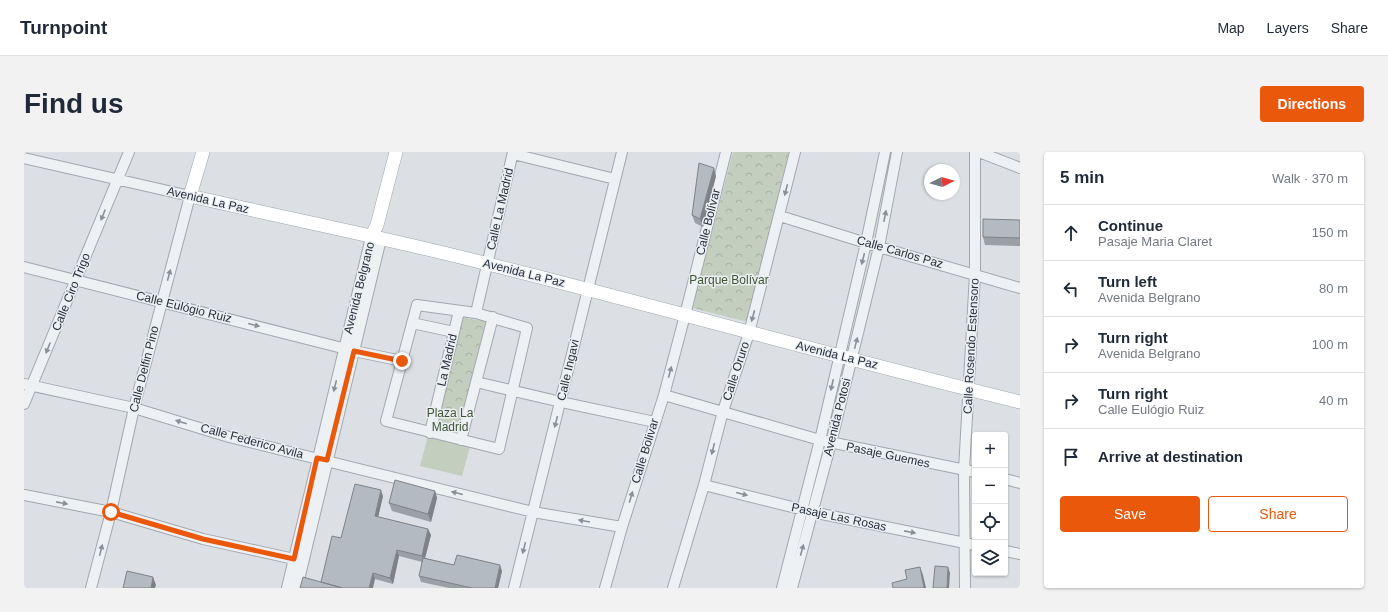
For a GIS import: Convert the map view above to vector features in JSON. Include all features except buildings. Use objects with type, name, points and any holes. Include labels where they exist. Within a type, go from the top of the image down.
[{"type":"main road","name":"Calle Delfin Pino","points":[[190,196],[203,152]]},
{"type":"main road","name":"Avenida Belgrano","points":[[376,238],[377,225],[396,152]]},
{"type":"main road","name":"Avenida La Paz","points":[[190,196],[488,264],[588,289],[749,333],[1020,402]]},
{"type":"street","name":"Calle Ciro Trigo","points":[[24,404],[28,385],[76,280],[129,152]]},
{"type":"street","name":"Calle Ingavi","points":[[514,588],[622,152]]},
{"type":"street","name":"Calle Bolívar","points":[[685,315],[726,152]]},
{"type":"street","name":"Calle Oruro","points":[[672,588],[704,485],[723,411],[749,333],[780,216],[795,152]]},
{"type":"street","name":"Avenida Potosi","points":[[782,588],[801,509],[820,440],[866,243],[885,152]]},
{"type":"street","name":"Avenida Potosi","points":[[792,588],[831,443],[879,247],[897,152]]},
{"type":"street","name":"Calle Rosendo Estensoro","points":[[965,588],[970,544],[964,470],[970,390],[975,274],[975,152]]},
{"type":"street","points":[[979,152],[1020,168]]},
{"type":"street","points":[[513,153],[615,180]]},
{"type":"street","name":"Calle La Madrid","points":[[476,313],[513,153]]},
{"type":"street","name":"Avenida La Paz","points":[[24,158],[190,196]]},
{"type":"street","name":"Calle Delfin Pino","points":[[91,588],[111,512],[134,408],[190,196]]},
{"type":"street","name":"Calle Carlos Paz","points":[[780,216],[879,247],[1020,288]]},
{"type":"street","name":"Avenida Belgrano","points":[[287,588],[344,348],[376,238]]},
{"type":"street","name":"Avenida Belgrano","points":[[297,588],[354,351],[376,238]]},
{"type":"street","name":"Calle Eulógio Ruiz","points":[[24,266],[354,351]]},
{"type":"street","points":[[417,305],[459,311],[493,317],[527,328],[499,449],[386,421],[417,305]]},
{"type":"street","name":"La Madrid","points":[[430,433],[459,311]]},
{"type":"street","name":"Calle Bolivar","points":[[605,588],[654,422],[664,395],[685,315]]},
{"type":"street","points":[[461,440],[493,317]]},
{"type":"street","points":[[412,323],[454,332]]},
{"type":"street","points":[[354,351],[402,361]]},
{"type":"street","points":[[476,382],[654,422]]},
{"type":"street","name":"Calle Federico Avila","points":[[28,385],[134,408],[229,437],[533,512],[622,527]]},
{"type":"street","name":"Pasaje Guemes","points":[[664,395],[831,443],[972,471]]},
{"type":"street","points":[[1008,480],[1020,483]]},
{"type":"street","name":"Pasaje Las Rosas","points":[[704,485],[812,512],[970,544]]},
{"type":"street","points":[[24,495],[111,512],[203,539],[294,559]]},
{"type":"street","points":[[1008,552],[1020,554]]},
{"type":"green space","name":"Parque Bolívar","points":[[733,152],[789,152],[748,322],[692,308]]},
{"type":"green space","name":"Plaza La Madrid","points":[[462,318],[487,321],[460,438],[432,431]]},
{"type":"green space","points":[[428,436],[470,447],[462,476],[420,466]]},
{"type":"route","points":[[111,512],[203,539],[294,559],[317,458],[327,460],[354,351],[402,361]]}]
